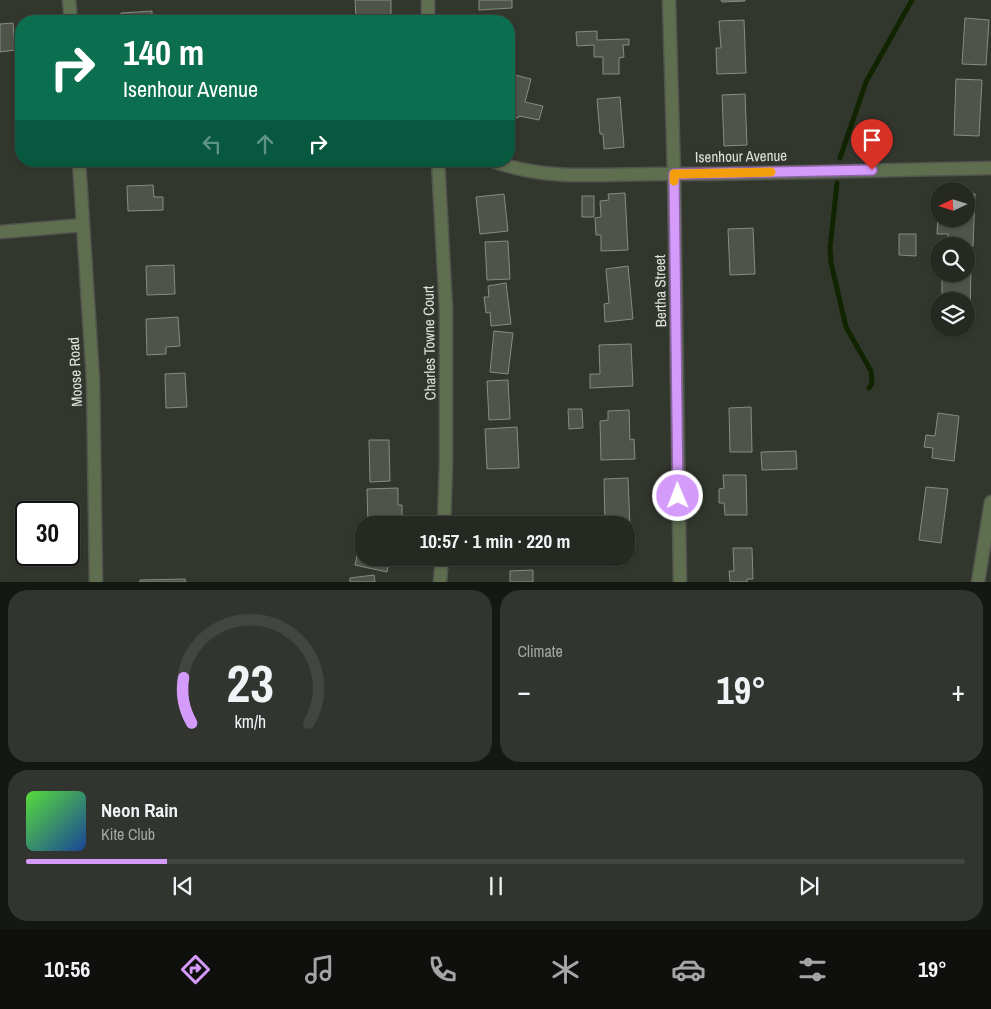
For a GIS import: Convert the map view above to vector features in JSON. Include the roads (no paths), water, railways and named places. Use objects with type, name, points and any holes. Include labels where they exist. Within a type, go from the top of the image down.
[{"type":"street","points":[[69,0],[70,15]]},
{"type":"street","points":[[428,0],[428,15]]},
{"type":"street","name":"Bertha Street","points":[[669,0],[674,174],[680,582]]},
{"type":"street","name":"Moose Road","points":[[79,167],[92,380],[96,582]]},
{"type":"street","name":"Charles Towne Court","points":[[438,167],[446,310],[444,516]]},
{"type":"street","name":"Isenhour Avenue","points":[[513,167],[527,171],[558,174],[674,174],[991,168]]},
{"type":"street","points":[[0,232],[83,225]]},
{"type":"street","points":[[978,582],[991,502]]},
{"type":"street","points":[[440,582],[441,566]]},
{"type":"waterway","points":[[840,158],[866,82],[912,0]]},
{"type":"waterway","points":[[837,183],[830,248],[831,263],[846,327],[871,371],[872,383],[869,388]]}]
